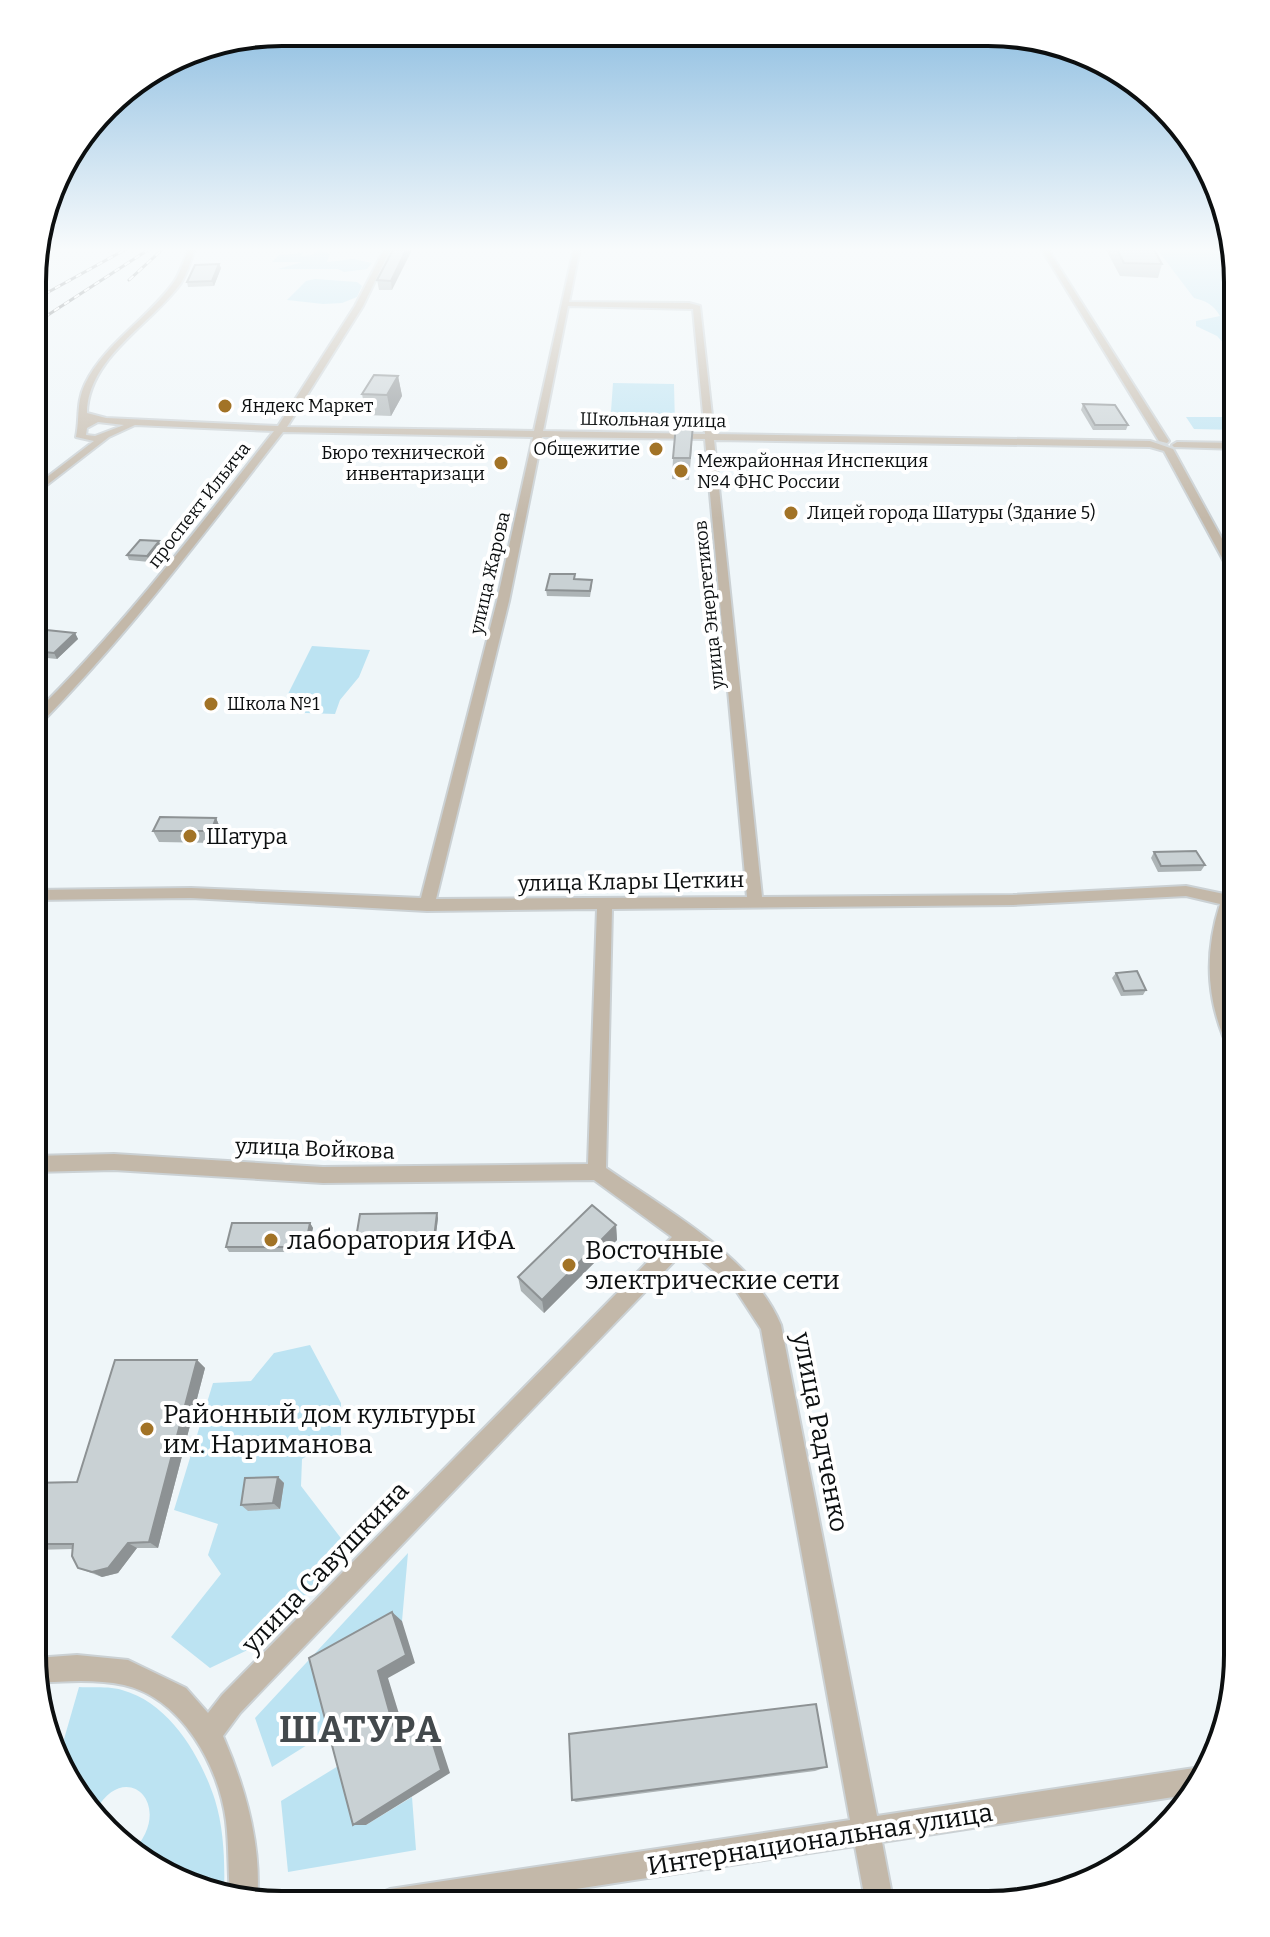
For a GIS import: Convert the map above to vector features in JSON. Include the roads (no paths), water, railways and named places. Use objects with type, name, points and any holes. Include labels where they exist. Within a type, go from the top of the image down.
[{"type":"street","points":[[73,461],[82,432],[84,394],[92,376],[126,338]]},
{"type":"street","name":"проспект Ильича","points":[[46,710],[82,674],[153,592],[281,429],[340,338]]},
{"type":"street","name":"улица Жарова","points":[[427,905],[502,607],[558,338]]},
{"type":"street","name":"улица Энергетиков","points":[[699,338],[712,436],[755,902]]},
{"type":"street","points":[[1100,338],[1167,445],[1224,551]]},
{"type":"street","points":[[46,482],[109,434],[114,423],[81,414]]},
{"type":"street","points":[[82,432],[105,421]]},
{"type":"street","name":"Школьная улица","points":[[105,421],[281,429],[1224,446]]},
{"type":"street","name":"Школьная улица","points":[[109,434],[148,422]]},
{"type":"street","points":[[82,432],[109,434]]},
{"type":"street","name":"улица Клары Цеткин","points":[[46,895],[191,893],[427,905],[1013,900],[1186,891],[1224,900]]},
{"type":"street","points":[[597,1172],[605,903]]},
{"type":"street","points":[[1223,1016],[1214,978],[1224,929]]},
{"type":"street","name":"улица Войкова","points":[[46,1164],[114,1162],[323,1175],[597,1172]]},
{"type":"street","name":"улица Радченко","points":[[597,1172],[686,1236],[742,1282],[771,1325],[878,1891]]},
{"type":"street","name":"улица Савушкина","points":[[209,1734],[231,1704],[686,1236]]},
{"type":"street","points":[[47,1670],[77,1668],[128,1673],[177,1697],[209,1734],[226,1773],[239,1818],[243,1887]]},
{"type":"street","name":"Интернациональная улица","points":[[471,1891],[1186,1782]]},
{"type":"place","name":"Яндекс Маркет","points":[[225,406]]},
{"type":"place","name":"Общежитие","points":[[656,449]]},
{"type":"place","name":"Бюро технической инвентаризаци","points":[[501,463]]},
{"type":"place","name":"Межрайонная Инспекция №4 ФНС России","points":[[681,471]]},
{"type":"place","name":"Лицей города Шатуры (Здание 5)","points":[[791,513]]},
{"type":"place","name":"Школа №1","points":[[211,704]]},
{"type":"place","name":"Шатура","points":[[190,836]]},
{"type":"place","name":"лаборатория ИФА","points":[[271,1240]]},
{"type":"place","name":"Восточные электрические сети","points":[[569,1265]]},
{"type":"place","name":"Районный дом культуры им. Нариманова","points":[[147,1429]]},
{"type":"district","name":"ШАТУРА","points":[[361,1729]]}]
